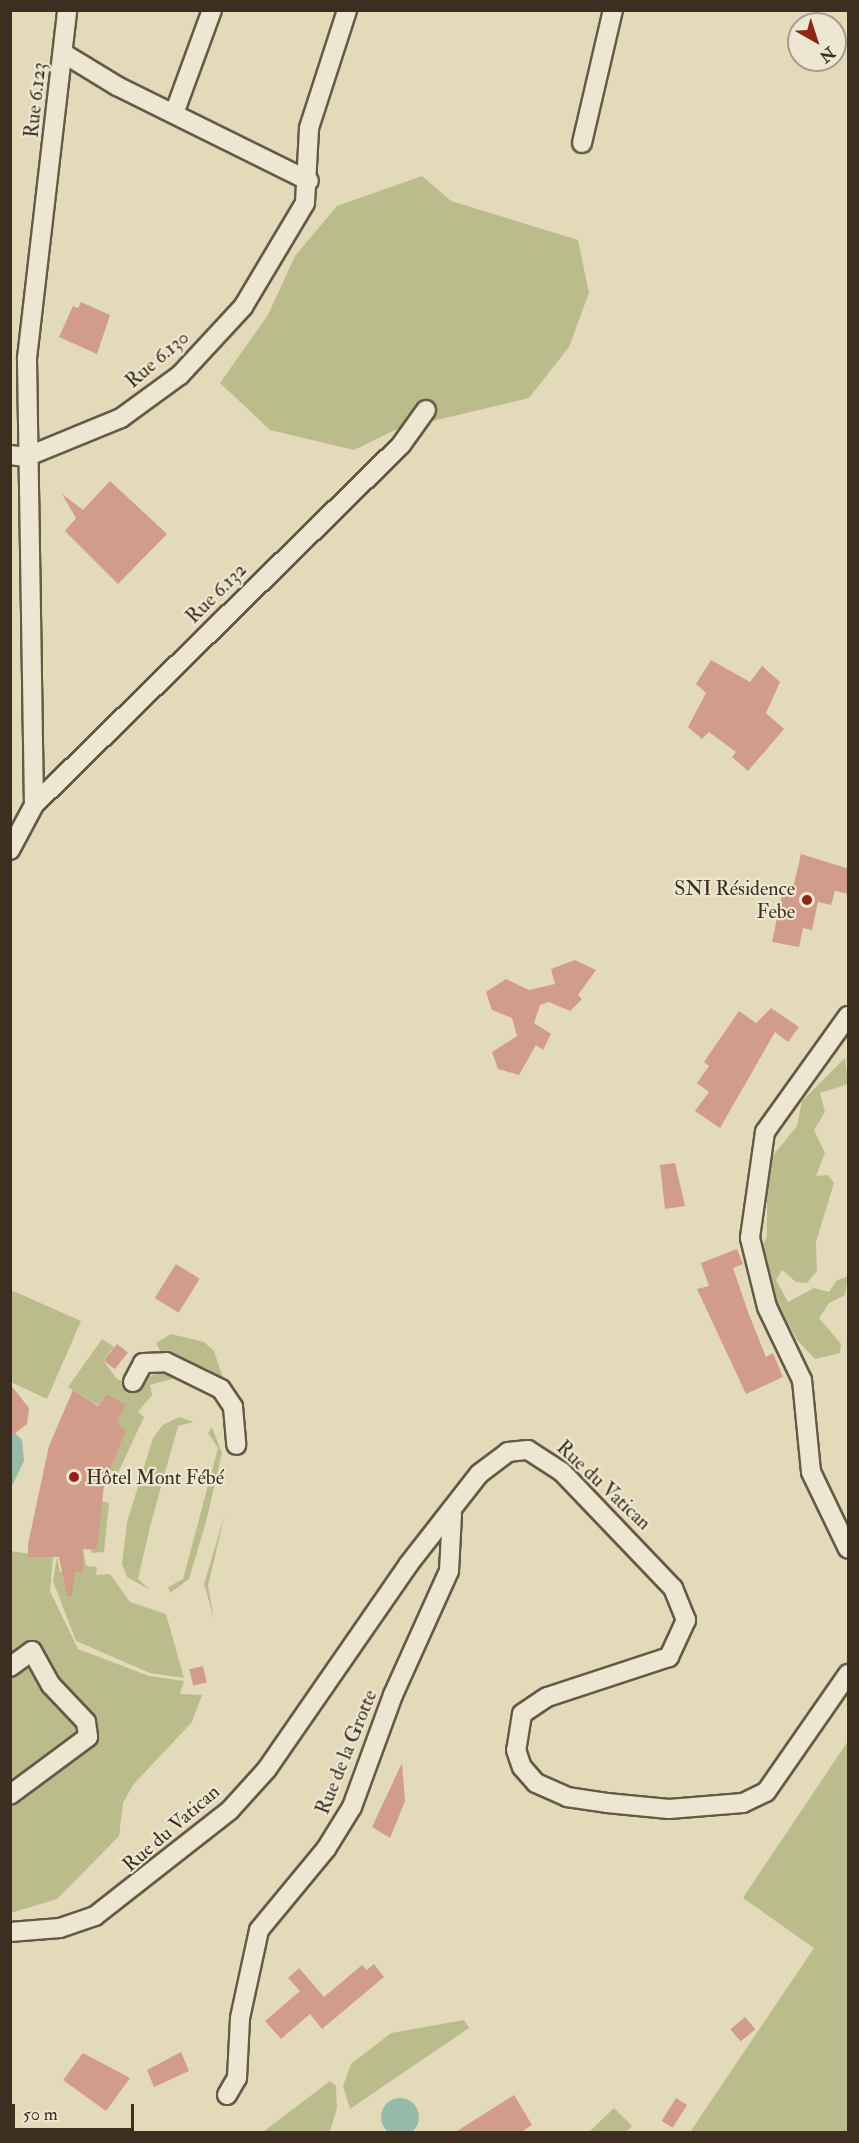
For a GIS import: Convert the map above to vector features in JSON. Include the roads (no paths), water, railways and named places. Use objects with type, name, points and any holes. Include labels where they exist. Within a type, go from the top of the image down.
[{"type":"street","name":"Rue 6.123","points":[[34,806],[18,456],[67,10]]},
{"type":"street","points":[[175,111],[212,10]]},
{"type":"street","name":"Rue 6.130","points":[[18,456],[121,418],[180,375],[243,307],[290,237],[309,181],[309,128],[347,10]]},
{"type":"street","points":[[582,143],[613,10]]},
{"type":"street","points":[[63,53],[117,86],[175,111],[309,181]]},
{"type":"street","name":"Rue 6.132","points":[[34,806],[401,445],[426,410]]},
{"type":"street","points":[[10,850],[34,806]]},
{"type":"street","points":[[849,1016],[765,1132],[750,1238],[767,1307],[802,1380],[811,1472],[849,1550]]},
{"type":"street","points":[[133,1382],[144,1363],[166,1362],[221,1389],[233,1407],[236,1445]]},
{"type":"street","name":"Rue du Vatican","points":[[10,1932],[60,1928],[95,1916],[208,1831],[267,1769],[375,1609],[495,1459],[528,1450],[555,1466],[619,1527],[681,1599],[684,1630],[669,1657],[547,1697],[522,1714],[516,1733],[522,1767],[536,1783],[567,1797],[669,1809],[743,1803],[766,1792],[849,1674]]},
{"type":"street","name":"Rue de la Grotte","points":[[227,2095],[237,2078],[240,2018],[259,1930],[326,1849],[352,1807],[393,1695],[449,1571],[452,1514]]},
{"type":"street","points":[[10,1666],[32,1651],[51,1685],[86,1722],[88,1737],[10,1795]]},
{"type":"place","name":"SNI Résidence Febe","points":[[807,900]]},
{"type":"place","name":"Hôtel Mont Fébé","points":[[74,1477]]}]
